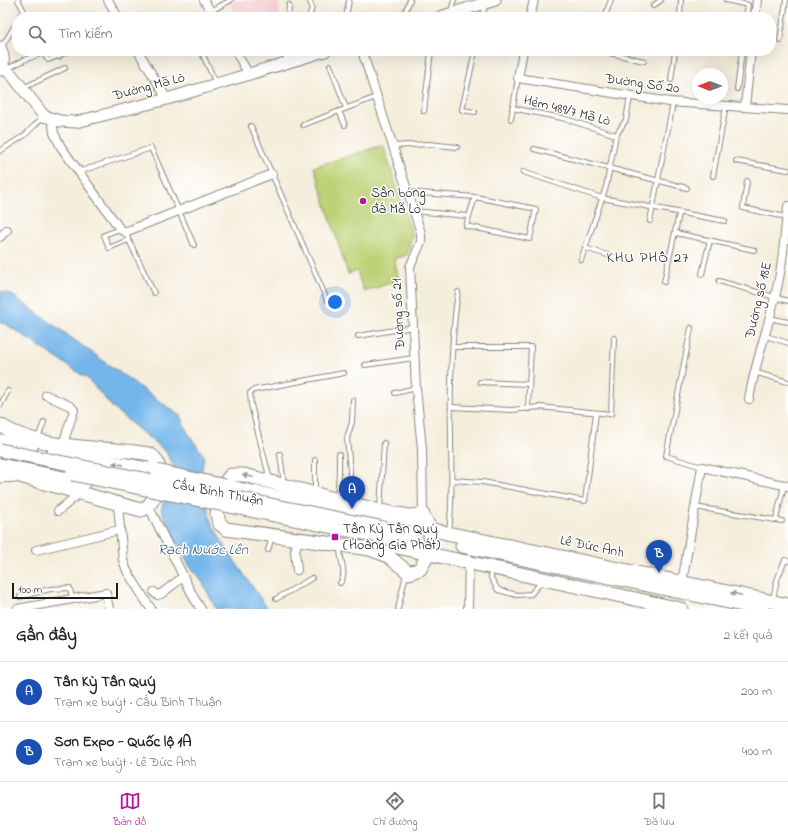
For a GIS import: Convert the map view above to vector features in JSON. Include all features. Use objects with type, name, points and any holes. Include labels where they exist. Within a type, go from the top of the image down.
[{"type":"highway","points":[[0,425],[16,434],[38,441],[144,453],[155,458],[159,465],[160,473],[154,499],[149,507],[141,510],[118,505],[16,475],[0,476]]},
{"type":"highway","name":"Cầu Bình Thuận","points":[[0,441],[225,486],[389,522]]},
{"type":"highway","name":"Cầu Bình Thuận","points":[[0,450],[408,538]]},
{"type":"highway","name":"Cầu Bình Thuận","points":[[0,459],[408,538]]},
{"type":"highway","name":"Cầu Bình Thuận","points":[[0,465],[221,510],[428,555]]},
{"type":"highway","points":[[430,534],[423,515],[409,516],[380,511],[244,475],[231,475],[222,486],[217,514],[219,523],[226,529],[370,549],[380,552],[394,560],[407,573],[412,573],[420,569],[428,555],[469,559],[601,587],[681,609]]},
{"type":"highway","name":"Lê Đức Anh","points":[[389,522],[430,534],[767,605],[788,605]]},
{"type":"highway","name":"Lê Đức Anh","points":[[408,538],[430,534],[449,534],[682,583],[767,605]]},
{"type":"highway","points":[[408,538],[491,568],[543,579],[601,587]]},
{"type":"highway","points":[[657,603],[723,609]]},
{"type":"main road","points":[[455,12],[490,1]]},
{"type":"main road","points":[[0,48],[2,68],[48,117]]},
{"type":"main road","name":"Đường Mã Lò","points":[[48,117],[76,122],[167,99],[286,63],[300,56]]},
{"type":"street","points":[[108,0],[115,12]]},
{"type":"street","points":[[204,0],[212,12]]},
{"type":"street","points":[[531,12],[534,0]]},
{"type":"street","points":[[756,12],[757,0]]},
{"type":"street","points":[[141,56],[167,99]]},
{"type":"street","points":[[238,56],[249,74]]},
{"type":"street","name":"Đường số 21","points":[[364,56],[421,233],[421,242],[410,267],[414,358],[422,449],[423,515]]},
{"type":"street","points":[[518,78],[522,56]]},
{"type":"street","points":[[745,106],[750,56]]},
{"type":"street","name":"Đường Số 20","points":[[518,78],[673,103],[745,106],[788,110]]},
{"type":"street","points":[[48,117],[54,133],[78,172],[122,231],[179,211],[272,174]]},
{"type":"street","name":"Đường số 18E","points":[[749,399],[754,372],[766,336],[774,297],[785,257],[786,217],[788,206]]},
{"type":"street","points":[[0,237],[7,230]]},
{"type":"street","points":[[46,395],[70,406],[74,410],[63,444]]},
{"type":"street","points":[[682,583],[702,467],[786,486]]},
{"type":"street","points":[[58,511],[80,493]]},
{"type":"street","points":[[118,505],[119,530],[123,560],[127,571],[151,609]]},
{"type":"street","points":[[149,507],[183,577],[201,609]]},
{"type":"street","points":[[36,550],[119,530]]},
{"type":"street","points":[[297,570],[295,551],[298,539]]},
{"type":"street","points":[[468,609],[469,559]]},
{"type":"street","points":[[154,592],[157,595],[161,594],[183,577]]},
{"type":"street","points":[[17,609],[106,593],[109,609]]},
{"type":"lane","points":[[18,0],[23,12]]},
{"type":"lane","points":[[216,12],[231,0]]},
{"type":"lane","points":[[347,12],[349,0]]},
{"type":"lane","points":[[405,12],[410,0]]},
{"type":"lane","points":[[447,12],[454,0]]},
{"type":"lane","points":[[606,12],[611,0]]},
{"type":"lane","points":[[653,6],[661,0]]},
{"type":"lane","points":[[680,12],[681,0]]},
{"type":"lane","points":[[726,0],[748,5],[747,12]]},
{"type":"lane","points":[[780,41],[786,24],[786,0]]},
{"type":"lane","points":[[310,1],[312,8],[311,12]]},
{"type":"lane","points":[[484,12],[490,1]]},
{"type":"lane","points":[[288,12],[289,5]]},
{"type":"lane","points":[[0,48],[12,30]]},
{"type":"lane","points":[[2,68],[35,56]]},
{"type":"lane","points":[[45,56],[48,60],[59,57]]},
{"type":"lane","points":[[203,56],[216,84]]},
{"type":"lane","points":[[286,56],[286,63]]},
{"type":"lane","points":[[424,111],[430,56]]},
{"type":"lane","points":[[474,56],[462,110],[475,112]]},
{"type":"lane","points":[[622,56],[644,61]]},
{"type":"lane","points":[[671,80],[674,56]]},
{"type":"lane","points":[[737,89],[741,56]]},
{"type":"lane","points":[[330,65],[346,108]]},
{"type":"lane","points":[[22,88],[65,68]]},
{"type":"lane","points":[[511,119],[518,78]]},
{"type":"lane","points":[[303,125],[376,97]]},
{"type":"lane","points":[[581,260],[602,198],[610,169],[616,135],[626,120],[630,97]]},
{"type":"lane","points":[[650,221],[654,208],[673,103]]},
{"type":"lane","points":[[713,176],[726,105]]},
{"type":"lane","name":"Hẻm 489/7 Mã Lò","points":[[512,108],[562,118],[616,135]]},
{"type":"lane","points":[[339,111],[345,125]]},
{"type":"lane","points":[[0,151],[25,135],[48,117]]},
{"type":"lane","points":[[251,126],[326,300]]},
{"type":"lane","points":[[392,146],[430,144],[458,147]]},
{"type":"lane","points":[[78,172],[151,148],[194,245]]},
{"type":"lane","points":[[534,149],[687,188]]},
{"type":"lane","points":[[736,161],[788,170]]},
{"type":"lane","points":[[523,172],[602,198],[725,222]]},
{"type":"lane","points":[[747,181],[743,208],[786,217]]},
{"type":"lane","points":[[407,192],[475,197],[536,209],[530,239],[466,226],[467,216],[475,197]]},
{"type":"lane","points":[[414,211],[467,216]]},
{"type":"lane","points":[[664,282],[679,214]]},
{"type":"lane","points":[[128,240],[109,248],[104,235],[122,231],[128,240],[154,293]]},
{"type":"lane","points":[[676,233],[754,250]]},
{"type":"lane","points":[[702,274],[710,240]]},
{"type":"lane","points":[[585,248],[617,258]]},
{"type":"lane","points":[[719,282],[788,301]]},
{"type":"lane","points":[[449,534],[452,508],[451,407],[454,318],[458,292]]},
{"type":"lane","points":[[769,318],[788,322]]},
{"type":"lane","points":[[358,336],[413,327]]},
{"type":"lane","points":[[691,328],[666,456],[702,467]]},
{"type":"lane","points":[[766,336],[788,343]]},
{"type":"lane","points":[[451,407],[512,410],[539,407],[596,414],[611,414],[614,338]]},
{"type":"lane","points":[[453,346],[531,346],[528,409]]},
{"type":"lane","points":[[365,365],[414,358]]},
{"type":"lane","points":[[754,372],[788,382]]},
{"type":"lane","points":[[270,482],[250,401],[250,393],[254,390],[344,373]]},
{"type":"lane","points":[[480,382],[529,384]]},
{"type":"lane","points":[[395,393],[416,388]]},
{"type":"lane","points":[[0,406],[8,391]]},
{"type":"lane","points":[[350,504],[350,471],[347,438],[352,422],[353,400]]},
{"type":"lane","points":[[452,480],[483,482],[585,501],[596,414]]},
{"type":"lane","points":[[38,441],[44,422]]},
{"type":"lane","points":[[380,511],[384,443]]},
{"type":"lane","points":[[280,454],[284,486]]},
{"type":"lane","points":[[336,500],[339,473],[338,454]]},
{"type":"lane","points":[[315,460],[316,494]]},
{"type":"lane","points":[[776,519],[786,486]]},
{"type":"lane","points":[[695,506],[782,520]]},
{"type":"lane","points":[[268,550],[272,535]]},
{"type":"lane","points":[[340,545],[341,562],[344,572],[343,580],[340,583]]},
{"type":"lane","points":[[767,605],[781,568],[785,560],[788,561]]},
{"type":"lane","points":[[491,568],[491,578],[498,590],[517,595],[531,594],[543,579]]},
{"type":"lane","points":[[398,609],[407,573]]},
{"type":"lane","points":[[276,599],[312,578]]},
{"type":"lane","points":[[20,597],[50,589],[70,588],[72,599]]},
{"type":"shaded area","points":[[228,0],[279,0],[279,12],[234,12]]},
{"type":"green space","name":"Sân bóng đá Mã Lò","points":[[383,145],[412,234],[407,255],[394,259],[399,280],[364,292],[357,271],[348,274],[314,167]]},
{"type":"water","name":"Rạch Nước Lên","points":[[0,291],[12,295],[180,416],[188,433],[204,456],[201,476],[211,522],[227,550],[268,609],[216,609],[203,583],[189,565],[181,551],[161,510],[172,476],[173,465],[166,452],[114,409],[88,379],[6,324],[0,323]]},
{"type":"place","name":"Sân bóng đá Mã Lò","points":[[363,201]]},
{"type":"place","name":"Tân Kỳ Tân Quý","points":[[352,509]]},
{"type":"place","name":"Tân Kỳ Tân Quý (Hoàng Gia Phát)","points":[[335,537]]},
{"type":"place","name":"Sơn Expo - Quốc lộ 1A","points":[[659,573]]},
{"type":"district","name":"KHU PHỐ 27","points":[[648,258]]}]
